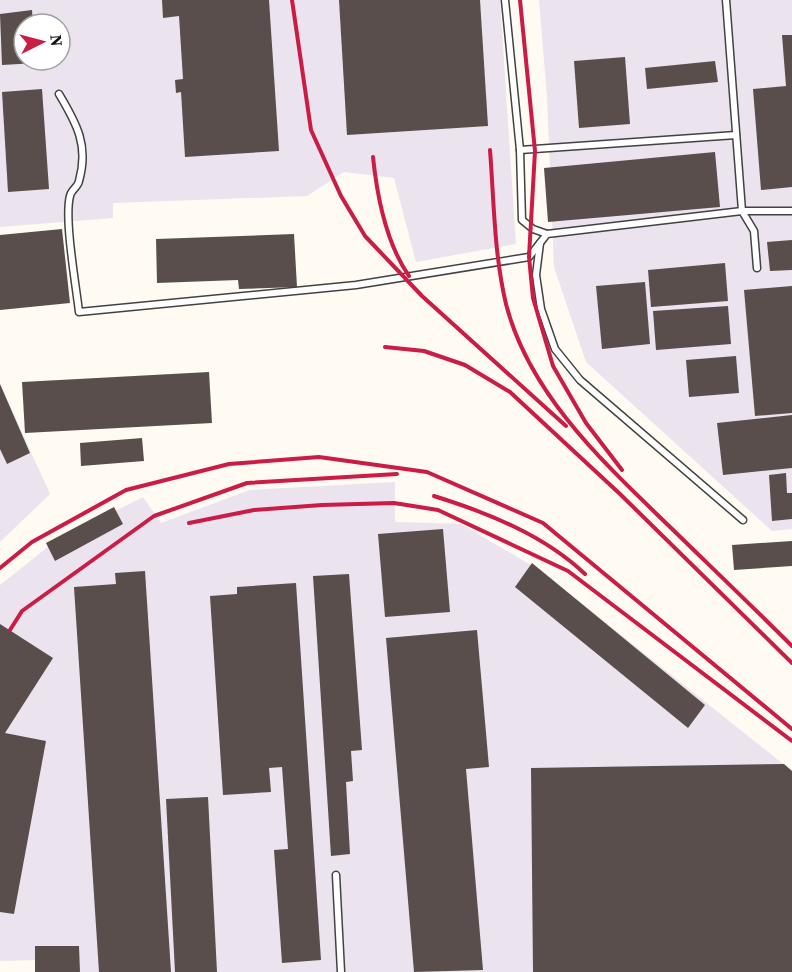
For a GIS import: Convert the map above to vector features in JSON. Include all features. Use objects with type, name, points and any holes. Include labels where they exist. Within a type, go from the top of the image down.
[{"type":"lane","points":[[505,0],[520,150],[522,220],[533,229],[547,234],[742,211],[792,211]]},
{"type":"lane","points":[[726,0],[742,211],[754,231],[757,268]]},
{"type":"lane","points":[[59,94],[75,120],[85,155],[78,184],[70,195],[70,222],[79,312],[356,285],[529,257],[547,234]]},
{"type":"lane","points":[[520,150],[736,135]]},
{"type":"lane","points":[[541,243],[536,275],[541,309],[555,349],[580,380],[743,520]]},
{"type":"lane","points":[[336,874],[341,972]]},
{"type":"shaded area","points":[[0,0],[500,0],[516,244],[416,262],[394,178],[344,172],[307,196],[113,203],[113,218],[0,227]]},
{"type":"shaded area","points":[[539,0],[792,0],[792,529],[772,531],[586,362],[554,267],[547,97]]},
{"type":"shaded area","points":[[0,384],[50,494],[0,542]]},
{"type":"shaded area","points":[[395,482],[395,522],[461,524],[541,571],[792,771],[792,972],[35,972],[35,960],[0,961],[0,585],[54,542],[143,497],[161,523],[250,490]]},
{"type":"building","points":[[162,0],[269,0],[279,151],[185,157],[181,92],[176,93],[175,80],[183,79],[179,16],[163,18]]},
{"type":"building","points":[[339,0],[480,0],[488,126],[347,135]]},
{"type":"building","points":[[12,12],[12,64],[2,65],[0,14]]},
{"type":"building","points":[[782,35],[792,35],[792,187],[761,190],[753,89],[786,86]]},
{"type":"building","points":[[625,57],[630,124],[579,128],[574,61]]},
{"type":"building","points":[[715,61],[718,82],[647,89],[645,68]]},
{"type":"building","points":[[42,89],[49,189],[8,192],[2,92]]},
{"type":"building","points":[[715,152],[720,207],[548,222],[544,168]]},
{"type":"building","points":[[62,229],[70,303],[0,310],[0,235]]},
{"type":"building","points":[[294,234],[297,287],[239,289],[238,280],[157,283],[156,239]]},
{"type":"building","points":[[792,240],[792,270],[770,271],[767,242]]},
{"type":"building","points":[[725,263],[728,301],[651,307],[648,270]]},
{"type":"building","points":[[645,282],[650,344],[602,349],[596,286]]},
{"type":"building","points":[[792,286],[792,413],[755,416],[744,290]]},
{"type":"building","points":[[728,306],[731,344],[656,350],[653,311]]},
{"type":"building","points":[[736,356],[739,393],[689,397],[686,360]]},
{"type":"building","points":[[209,372],[212,423],[25,433],[22,382]]},
{"type":"building","points":[[0,384],[30,453],[7,464],[0,449]]},
{"type":"building","points":[[792,415],[792,468],[723,475],[717,423]]},
{"type":"building","points":[[142,438],[144,461],[81,466],[80,443]]},
{"type":"building","points":[[786,473],[787,493],[792,493],[792,519],[772,521],[769,475]]},
{"type":"building","points":[[114,507],[123,524],[55,561],[46,543]]},
{"type":"building","points":[[443,529],[450,612],[385,617],[378,534]]},
{"type":"building","points":[[792,541],[792,566],[734,570],[732,545]]},
{"type":"building","points":[[532,563],[705,705],[688,728],[515,587]]},
{"type":"building","points":[[145,571],[171,972],[99,972],[74,587],[116,584],[115,573]]},
{"type":"building","points":[[349,574],[362,750],[351,751],[353,781],[346,782],[350,854],[331,856],[313,576]]},
{"type":"building","points":[[296,583],[321,960],[282,963],[274,850],[288,849],[282,767],[269,768],[271,792],[223,795],[210,596],[237,594],[237,587]]},
{"type":"building","points":[[0,624],[53,658],[5,733],[46,741],[14,914],[0,912]]},
{"type":"building","points":[[477,630],[489,767],[466,769],[483,970],[414,972],[386,638]]},
{"type":"building","points":[[784,764],[792,771],[792,972],[533,972],[531,768]]},
{"type":"building","points":[[208,797],[217,972],[175,972],[166,799]]},
{"type":"building","points":[[35,946],[79,946],[80,972],[35,972]]},
{"type":"railway","points":[[292,0],[311,130],[341,196],[365,236],[422,296],[566,426]]},
{"type":"railway","points":[[520,0],[535,151],[529,257],[533,298],[553,366],[586,423],[622,470]]},
{"type":"railway","points":[[490,150],[502,285],[517,337],[532,368],[550,397],[595,452],[792,646]]},
{"type":"railway","points":[[373,157],[384,219],[394,249],[409,276]]},
{"type":"railway","points":[[385,347],[424,351],[465,365],[510,392],[620,494],[792,663]]},
{"type":"railway","points":[[0,568],[32,542],[126,490],[229,464],[319,457],[427,472],[543,523],[792,729]]},
{"type":"railway","points":[[10,630],[22,611],[154,516],[247,483],[397,474]]},
{"type":"railway","points":[[434,496],[514,527],[552,548],[585,574]]},
{"type":"railway","points":[[189,523],[254,510],[322,505],[394,503],[438,510],[568,571],[792,741]]}]
